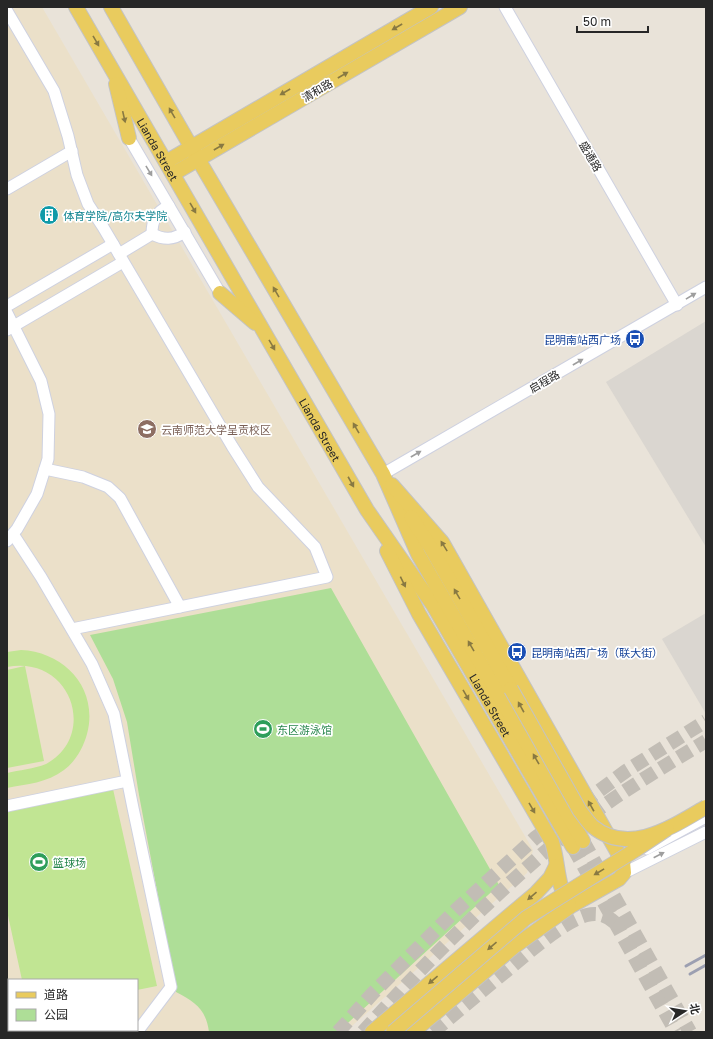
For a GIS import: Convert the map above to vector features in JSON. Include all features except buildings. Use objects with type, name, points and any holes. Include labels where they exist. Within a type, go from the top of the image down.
[{"type":"main road","name":"Lianda Street","points":[[76,7],[367,510],[434,605],[578,844],[418,554],[383,474],[194,153],[111,7]]},
{"type":"main road","name":"清和路","points":[[173,174],[194,153],[431,7]]},
{"type":"main road","name":"清和路","points":[[166,162],[194,153],[460,7]]},
{"type":"main road","points":[[113,70],[129,138]]},
{"type":"main road","points":[[220,293],[263,330]]},
{"type":"main road","points":[[383,474],[431,548],[580,811],[592,826],[610,836],[627,838],[650,837],[706,807]]},
{"type":"main road","points":[[383,474],[442,542],[617,851],[623,862],[624,873],[619,879],[571,906],[515,946],[413,1032]]},
{"type":"main road","points":[[367,510],[419,614],[552,842],[560,887],[571,906]]},
{"type":"main road","points":[[393,1032],[526,918],[667,829]]},
{"type":"main road","points":[[372,1032],[536,892],[550,878],[556,866]]},
{"type":"street","name":"盛通路","points":[[505,7],[677,305]]},
{"type":"street","points":[[7,11],[54,91],[72,151],[77,175],[88,204],[258,487],[316,547],[327,577],[72,629]]},
{"type":"street","points":[[129,138],[220,293]]},
{"type":"street","points":[[7,189],[72,151]]},
{"type":"street","points":[[152,234],[152,225],[155,216],[161,210],[169,206]]},
{"type":"street","points":[[152,234],[160,238],[169,239],[177,237],[185,232]]},
{"type":"street","points":[[11,328],[121,258],[152,234]]},
{"type":"street","points":[[7,306],[113,244]]},
{"type":"street","name":"启程路","points":[[383,474],[706,288]]},
{"type":"street","points":[[7,313],[11,328],[41,381],[49,414],[48,459],[45,469],[37,494],[17,529],[10,538],[41,577],[72,629],[92,664],[114,714],[171,987],[138,1031]]},
{"type":"street","points":[[45,469],[83,477],[108,487],[120,498],[180,607]]},
{"type":"street","points":[[7,806],[127,781]]},
{"type":"street","points":[[617,851],[634,854],[646,850],[706,817]]},
{"type":"street","points":[[624,873],[706,832]]},
{"type":"shaded area","name":"云南师范大学呈贡校区","points":[[7,7],[42,7],[533,850],[527,873],[345,1032],[7,1032]]},
{"type":"shaded area","points":[[706,321],[706,547],[606,382]]},
{"type":"shaded area","points":[[706,613],[706,714],[662,639]]},
{"type":"green space","points":[[331,588],[499,885],[338,1032],[209,1032],[205,1017],[198,1007],[189,999],[176,992],[139,795],[127,722],[113,679],[90,635]]},
{"type":"green space","points":[[21,650],[37,652],[52,658],[75,676],[83,688],[88,702],[89,718],[87,734],[83,744],[78,754],[64,770],[51,778],[7,788],[7,773],[46,764],[62,751],[71,735],[74,718],[70,700],[62,685],[48,673],[29,667],[7,667],[7,652]]},
{"type":"green space","points":[[25,666],[44,761],[7,768],[7,670]]},
{"type":"green space","points":[[113,789],[157,986],[138,990],[138,979],[22,979],[7,911],[7,812]]},
{"type":"tunnel","points":[[338,1032],[373,993],[456,910],[535,838],[626,771],[706,721]]},
{"type":"tunnel","points":[[363,1032],[458,932],[534,861],[577,825],[613,799],[706,741]]},
{"type":"tunnel","points":[[583,841],[690,1032]]},
{"type":"tunnel","points":[[573,847],[676,1032]]},
{"type":"tunnel","points":[[433,1032],[537,946],[558,930],[578,918],[591,914],[600,914],[611,919],[617,925]]},
{"type":"railway","points":[[686,966],[706,955]]},
{"type":"railway","points":[[690,974],[706,965]]},
{"type":"place","name":"体育学院/高尔夫学院","points":[[49,215]]},
{"type":"place","name":"昆明南站西广场","points":[[635,339]]},
{"type":"place","name":"云南师范大学呈贡校区","points":[[147,429]]},
{"type":"place","name":"昆明南站西广场（联大街）","points":[[517,652]]},
{"type":"place","name":"东区游泳馆","points":[[263,729]]},
{"type":"place","name":"篮球场","points":[[39,862]]}]
